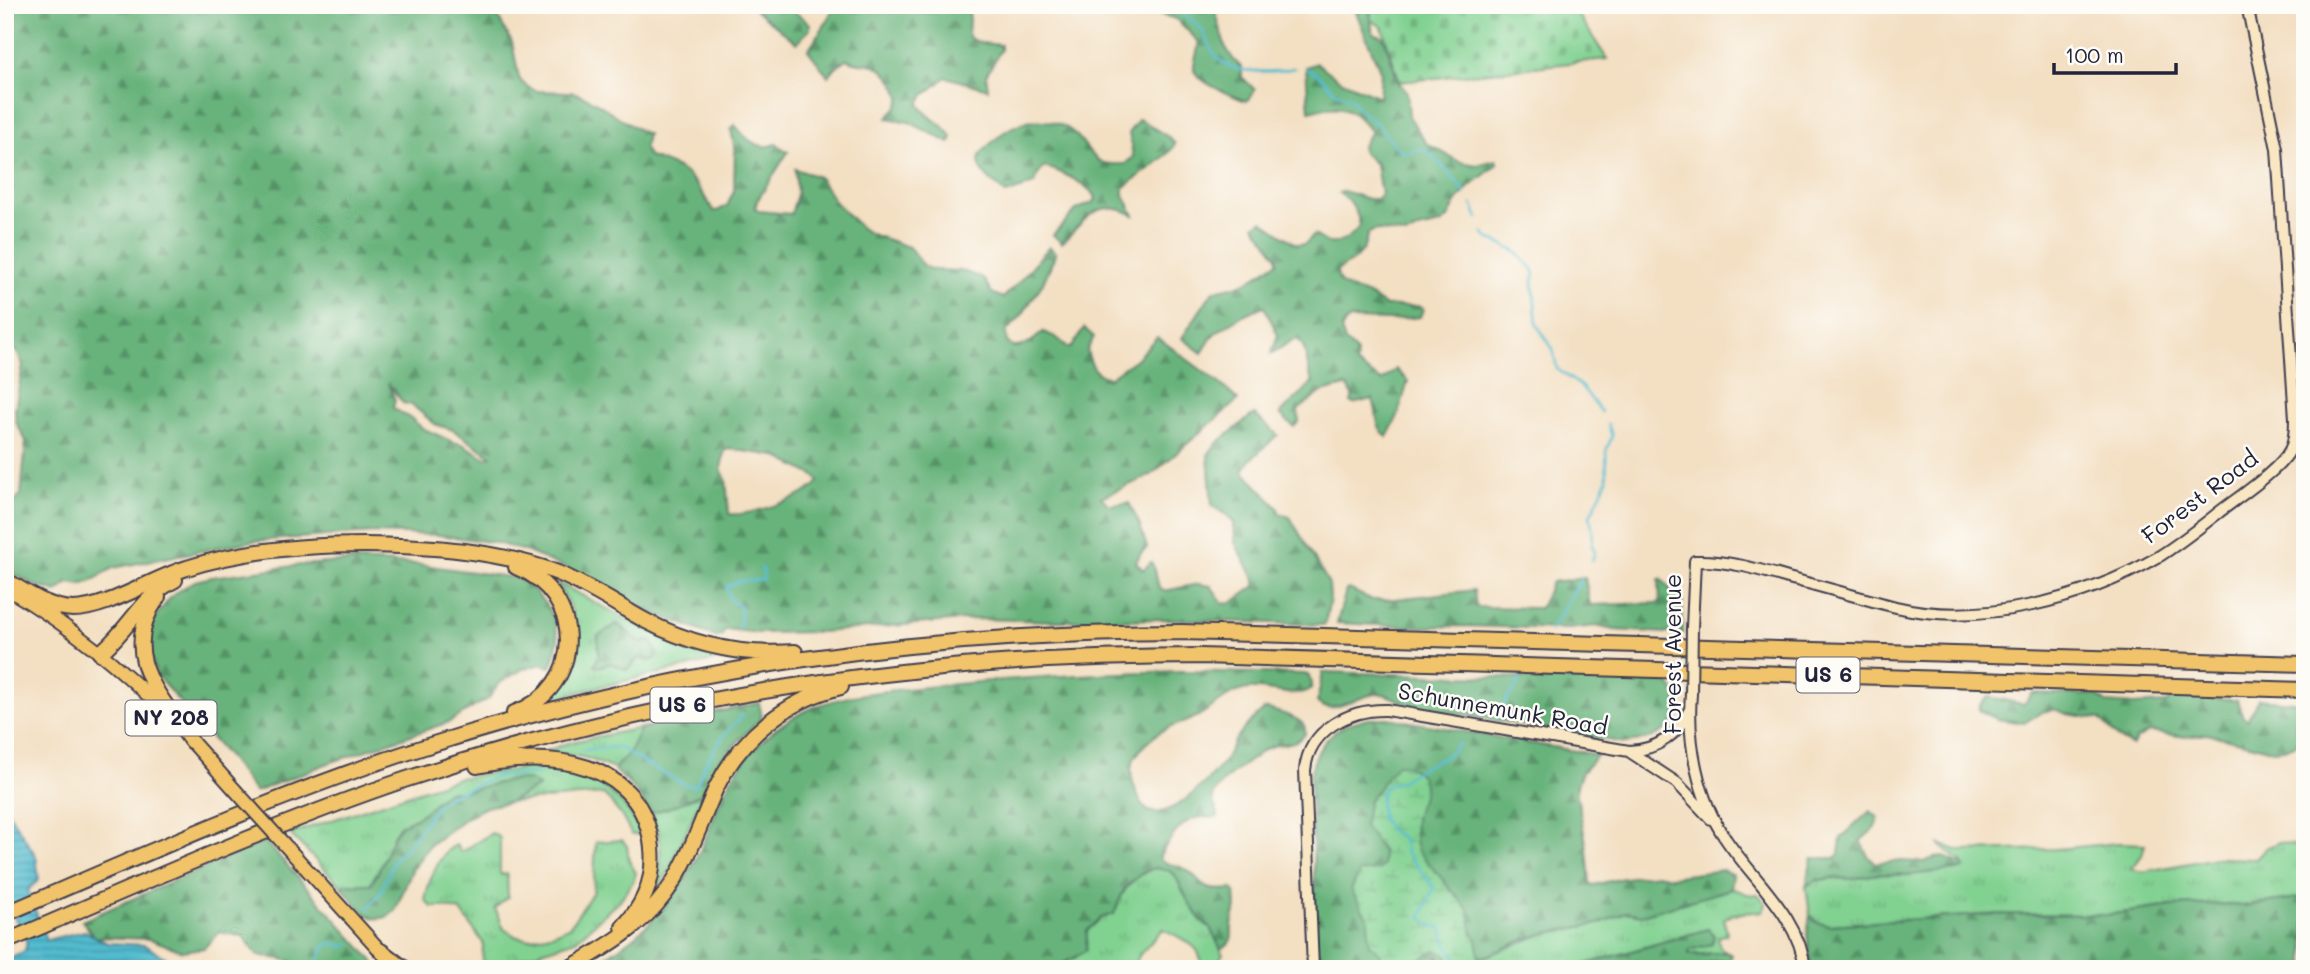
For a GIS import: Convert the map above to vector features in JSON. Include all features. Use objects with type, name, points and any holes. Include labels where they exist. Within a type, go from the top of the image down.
[{"type":"highway","points":[[5,580],[47,604],[77,609],[102,603],[208,562],[286,549],[346,545],[435,549],[498,557],[543,568],[594,591],[661,628],[712,646],[766,653],[862,646],[887,647]]},
{"type":"highway","points":[[100,653],[147,600],[171,578],[247,561],[304,554],[367,551],[414,553],[515,567],[536,577],[558,601],[567,625],[567,653],[554,685],[542,698],[522,710],[473,726],[425,747]]},
{"type":"highway","points":[[171,578],[147,616],[141,638],[142,653],[145,670],[152,685],[191,741]]},
{"type":"highway","name":"US 6","points":[[6,913],[285,797],[425,747],[530,716],[635,690],[760,665],[887,647],[1004,636],[1182,632],[2305,664]]},
{"type":"highway","name":"US 6","points":[[11,939],[280,825],[407,779],[529,742],[673,707],[789,686],[965,664],[1201,656],[2305,690]]},
{"type":"highway","points":[[568,969],[620,938],[657,904],[681,868],[726,769],[747,742],[771,720],[797,703],[827,690],[965,664]]},
{"type":"highway","points":[[407,779],[433,777],[503,761],[556,760],[605,775],[635,802],[646,823],[652,853],[651,876],[644,899],[631,919],[612,935],[556,969]]},
{"type":"highway","points":[[382,951],[405,969]]},
{"type":"main road","name":"NY 208","points":[[5,588],[100,653],[145,692],[397,969]]},
{"type":"street","name":"Forest Road","points":[[1695,561],[1747,566],[1908,609],[1949,613],[1999,611],[2078,593],[2140,567],[2195,531],[2280,463],[2292,445],[2295,419],[2282,215],[2277,149],[2247,5]]},
{"type":"street","name":"Forest Avenue","points":[[1695,561],[1690,709],[1700,780],[1719,830],[1796,935],[1805,969]]},
{"type":"street","name":"Schunnemunk Road","points":[[1313,969],[1305,770],[1314,743],[1338,721],[1361,712],[1387,710],[1641,751],[1664,741],[1682,724],[1690,709]]},
{"type":"street","name":"Schunnemunk Road","points":[[1629,751],[1677,783],[1719,830]]},
{"type":"green space","points":[[5,5],[498,5],[499,19],[512,42],[519,78],[524,84],[537,91],[567,92],[583,96],[647,134],[644,149],[649,157],[682,171],[700,190],[714,211],[727,206],[734,191],[735,150],[731,129],[735,125],[743,135],[758,145],[776,144],[788,152],[757,201],[755,209],[758,211],[791,214],[797,194],[795,169],[819,177],[835,202],[861,228],[909,247],[925,267],[962,271],[983,278],[992,293],[1003,298],[1049,247],[1056,253],[1043,283],[1022,315],[1006,332],[1007,342],[1013,347],[1033,341],[1043,332],[1056,337],[1069,348],[1084,328],[1094,337],[1087,350],[1092,364],[1100,375],[1110,377],[1136,359],[1157,337],[1238,400],[1150,476],[1101,497],[1109,505],[1129,503],[1147,548],[1136,562],[1143,570],[1151,562],[1159,588],[1164,591],[1198,584],[1211,586],[1223,604],[1233,602],[1255,586],[1255,580],[1235,543],[1234,523],[1212,506],[1208,455],[1215,445],[1255,415],[1278,435],[1249,461],[1243,471],[1278,508],[1279,513],[1290,517],[1329,584],[1330,598],[1325,625],[1166,619],[974,619],[821,632],[758,633],[726,629],[721,636],[716,637],[649,611],[579,574],[528,552],[497,543],[438,535],[372,533],[253,541],[113,568],[90,582],[80,585],[69,583],[57,592],[34,585],[5,569],[5,506],[13,505],[21,494],[26,441],[16,422],[15,409],[23,365],[18,354],[5,339]],"holes":[[[388,383],[403,403],[412,405],[435,424],[453,430],[491,456],[486,458],[462,444],[422,428],[393,408],[395,400]],[[729,449],[776,456],[815,476],[819,481],[803,493],[777,505],[729,514],[726,479],[721,469],[724,452]]]},
{"type":"green space","points":[[749,5],[788,8],[810,24],[810,29],[797,43]]},
{"type":"green space","points":[[834,5],[913,5],[927,12],[956,5],[970,5],[968,34],[971,39],[1001,45],[1001,50],[986,75],[988,89],[946,77],[923,96],[919,104],[949,132],[952,137],[950,143],[909,122],[887,118],[898,105],[900,96],[891,80],[878,67],[847,59],[828,76],[808,50],[828,20]]},
{"type":"green space","points":[[1153,5],[1214,5],[1225,46],[1242,68],[1242,77],[1255,90],[1251,97],[1246,101],[1201,79],[1194,69],[1198,41],[1176,19],[1163,15]]},
{"type":"green space","points":[[1349,5],[1369,5],[1373,33],[1382,36],[1385,41],[1399,83],[1407,92],[1409,116],[1426,143],[1460,162],[1477,165],[1496,160],[1498,164],[1469,187],[1441,224],[1406,235],[1376,230],[1368,233],[1363,250],[1354,260],[1337,271],[1343,285],[1369,295],[1386,306],[1418,306],[1423,309],[1420,317],[1390,320],[1350,319],[1341,330],[1345,341],[1357,353],[1356,364],[1382,381],[1396,369],[1408,381],[1398,416],[1387,437],[1379,428],[1372,399],[1353,404],[1353,395],[1346,386],[1322,392],[1298,410],[1299,421],[1294,427],[1280,414],[1313,382],[1305,351],[1299,340],[1293,340],[1271,354],[1278,335],[1264,306],[1243,315],[1214,334],[1202,353],[1182,338],[1213,291],[1247,281],[1277,262],[1277,257],[1255,225],[1262,221],[1296,244],[1305,244],[1314,235],[1329,243],[1343,241],[1360,226],[1353,208],[1339,193],[1344,191],[1368,199],[1378,199],[1381,194],[1376,165],[1362,150],[1371,132],[1364,123],[1351,112],[1337,107],[1309,111],[1306,67],[1317,63],[1340,80],[1379,97],[1381,73],[1356,12]]},
{"type":"green space","points":[[1371,5],[1572,5],[1607,59],[1400,82],[1382,27],[1371,20]]},
{"type":"green space","points":[[1139,119],[1175,144],[1160,160],[1124,188],[1124,195],[1134,215],[1111,208],[1102,209],[1086,218],[1062,243],[1053,235],[1076,210],[1094,202],[1096,197],[1092,192],[1073,179],[1044,167],[1034,184],[1006,194],[980,167],[980,156],[990,144],[1012,127],[1031,121],[1061,125],[1069,129],[1100,161],[1125,164],[1133,157],[1129,132]]},
{"type":"green space","points":[[355,561],[415,564],[517,578],[534,590],[555,621],[558,640],[552,666],[542,664],[523,669],[498,684],[489,698],[449,722],[326,764],[255,792],[157,676],[149,652],[151,627],[171,597],[195,581],[301,565]]},
{"type":"green space","points":[[1585,578],[1590,605],[1660,603],[1661,579],[1682,601],[1683,634],[1614,630],[1596,626],[1569,629],[1337,623],[1346,590],[1349,589],[1372,600],[1474,590],[1476,607],[1540,608],[1552,582]]},
{"type":"green space","points":[[554,581],[659,635],[727,658],[550,700],[569,673],[576,642],[571,610]],"holes":[[[621,626],[641,644],[648,641],[644,659],[638,658],[632,667],[610,663],[602,666],[598,645]]]},
{"type":"green space","points":[[617,624],[641,643],[653,643],[657,654],[655,659],[649,661],[638,658],[627,670],[610,663],[598,667],[594,665],[599,655],[598,636]]},
{"type":"green space","points":[[1181,671],[1303,674],[1308,675],[1312,683],[1311,689],[1297,693],[1241,690],[1198,716],[1157,735],[1139,751],[1132,764],[1132,778],[1140,801],[1148,810],[1159,812],[1185,800],[1198,789],[1220,766],[1245,728],[1265,709],[1290,716],[1300,721],[1305,728],[1305,734],[1296,741],[1263,750],[1230,776],[1213,797],[1218,817],[1190,820],[1175,834],[1159,857],[1164,862],[1180,866],[1206,887],[1232,889],[1235,892],[1236,909],[1231,939],[1221,949],[1210,927],[1202,922],[1189,903],[1175,875],[1168,870],[1154,868],[1142,873],[1124,889],[1114,914],[1101,918],[1087,931],[1086,950],[1052,969],[830,969],[815,964],[799,969],[585,969],[635,936],[663,909],[686,878],[724,793],[743,762],[769,734],[801,713],[840,699],[883,691],[1022,679]]},
{"type":"green space","points":[[1323,672],[1661,682],[1674,691],[1678,703],[1677,713],[1673,722],[1657,735],[1625,743],[1409,705],[1382,694],[1365,696],[1330,708],[1317,702]]},
{"type":"green space","points":[[2032,693],[2096,695],[2106,703],[2133,705],[2166,703],[2173,697],[2237,700],[2243,717],[2247,720],[2258,699],[2305,703],[2305,741],[2273,750],[2207,734],[2186,737],[2149,732],[2137,739],[2132,746],[2118,738],[2100,719],[2067,714],[2054,709],[2042,712],[2024,723],[1997,719],[1979,710],[1988,697],[2024,704]]},
{"type":"green space","points":[[759,703],[762,717],[715,768],[703,793],[651,813],[635,790],[614,769],[629,753],[641,728]]},
{"type":"green space","points":[[1388,718],[1598,755],[1582,772],[1577,785],[1590,884],[1657,874],[1671,877],[1723,870],[1733,875],[1731,889],[1642,915],[1626,912],[1598,924],[1542,934],[1484,957],[1476,956],[1458,965],[1440,966],[1439,956],[1421,969],[1318,969],[1310,778],[1314,763],[1326,739],[1336,731],[1359,721]]},
{"type":"green space","points":[[641,728],[629,753],[614,769],[587,758],[546,751],[571,742]]},
{"type":"green space","points":[[1397,764],[1412,768],[1422,778],[1424,790],[1414,827],[1417,850],[1468,909],[1473,934],[1477,939],[1480,969],[1453,969],[1446,955],[1436,950],[1413,962],[1375,969],[1374,965],[1381,954],[1369,944],[1368,919],[1351,890],[1360,872],[1378,870],[1383,866],[1383,852],[1364,826],[1369,800]]},
{"type":"green space","points":[[526,768],[563,772],[595,782],[621,802],[640,834],[632,835],[621,815],[604,794],[510,802],[539,786],[476,789],[462,793],[448,791],[424,814],[400,826],[370,884],[348,884],[342,887],[290,834],[458,778]]},
{"type":"green space","points":[[529,780],[539,786],[510,802],[486,807],[467,817],[431,844],[413,868],[395,911],[386,917],[379,919],[366,914],[342,887],[348,884],[371,884],[398,828],[420,815],[448,791],[466,791]]},
{"type":"green space","points":[[703,793],[671,867],[653,897],[661,855],[658,833],[651,813]]},
{"type":"green space","points":[[1870,811],[1879,818],[1874,829],[1860,841],[1875,863],[1923,862],[1944,857],[1964,865],[1963,869],[1908,875],[1877,874],[1851,879],[1831,878],[1806,886],[1812,858],[1835,858],[1839,854],[1841,838]]},
{"type":"green space","points":[[492,833],[500,838],[500,874],[507,874],[508,897],[495,908],[504,929],[517,937],[528,939],[555,933],[570,926],[593,892],[596,842],[622,840],[627,846],[629,861],[636,873],[634,880],[620,900],[576,940],[520,958],[504,969],[482,969],[483,943],[461,911],[432,907],[425,900],[432,877],[444,854],[456,845],[461,852]]},
{"type":"green space","points":[[263,842],[269,845],[380,969],[297,969],[292,961],[257,955],[243,936],[219,932],[204,948],[182,951],[150,939],[95,937],[82,921]]},
{"type":"green space","points":[[2279,842],[2305,847],[2305,897],[2243,906],[2172,906],[2106,915],[1997,914],[1829,925],[1816,922],[1810,915],[1806,886],[1831,878],[1959,871],[1964,865],[1939,844],[1960,851],[2145,844],[2142,855],[2132,869],[2142,872],[2216,858],[2256,859],[2266,848]]},
{"type":"green space","points":[[1154,868],[1168,870],[1175,875],[1189,903],[1202,922],[1210,927],[1223,954],[1211,969],[1204,969],[1198,952],[1192,946],[1163,929],[1141,953],[1131,969],[1052,969],[1086,950],[1087,931],[1101,918],[1114,914],[1128,886]]},
{"type":"green space","points":[[1731,889],[1758,894],[1766,904],[1763,911],[1732,914],[1724,919],[1727,934],[1718,937],[1718,940],[1726,952],[1690,955],[1690,950],[1712,944],[1713,934],[1708,929],[1569,969],[1421,969],[1440,956],[1439,963],[1484,957],[1542,934],[1598,924],[1626,912],[1642,915]]},
{"type":"green space","points":[[2305,897],[2305,969],[1811,969],[1807,934],[1810,915],[1816,922],[1829,925],[1997,914],[2106,915],[2172,906],[2243,906]]},
{"type":"green space","points":[[1708,929],[1714,936],[1712,944],[1690,950],[1689,955],[1726,952],[1732,955],[1729,962],[1716,961],[1695,969],[1569,969]]},
{"type":"water","points":[[5,807],[36,856],[39,880],[28,890],[46,940],[85,931],[107,943],[144,945],[185,969],[5,969],[5,960],[25,951],[27,942],[5,898]]},
{"type":"waterway","points":[[1176,5],[1200,28],[1216,56],[1231,67],[1252,71],[1294,68]]},
{"type":"waterway","points":[[1307,69],[1317,74],[1337,93],[1351,98],[1359,110],[1374,121],[1401,152],[1428,152],[1465,193]]},
{"type":"waterway","points":[[1472,204],[1478,218]]},
{"type":"waterway","points":[[1483,232],[1486,237],[1515,251],[1532,268],[1535,273],[1533,282],[1537,325],[1553,349],[1557,369],[1582,387],[1601,412]]},
{"type":"waterway","points":[[1592,561],[1595,551],[1592,546],[1590,516],[1607,480],[1606,451],[1612,436],[1608,424]]},
{"type":"waterway","points":[[738,629],[741,620],[740,607],[730,599],[726,587],[740,581],[761,580],[764,577],[762,568]]},
{"type":"waterway","points":[[1550,630],[1581,580]]},
{"type":"waterway","points":[[1495,718],[1520,680]]},
{"type":"waterway","points":[[582,750],[618,747],[686,785],[696,786],[705,764],[723,736],[743,715]]},
{"type":"waterway","points":[[1460,743],[1444,758],[1400,782],[1388,785],[1382,790],[1380,806],[1382,819],[1391,831],[1404,839],[1406,852],[1434,888],[1421,917],[1431,925],[1441,928],[1448,947],[1463,969]]},
{"type":"waterway","points":[[368,908],[381,892],[395,858],[407,847],[437,805],[447,797],[497,776],[540,774]]},
{"type":"waterway","points":[[314,969],[325,946],[333,943],[345,947],[350,943]]}]
